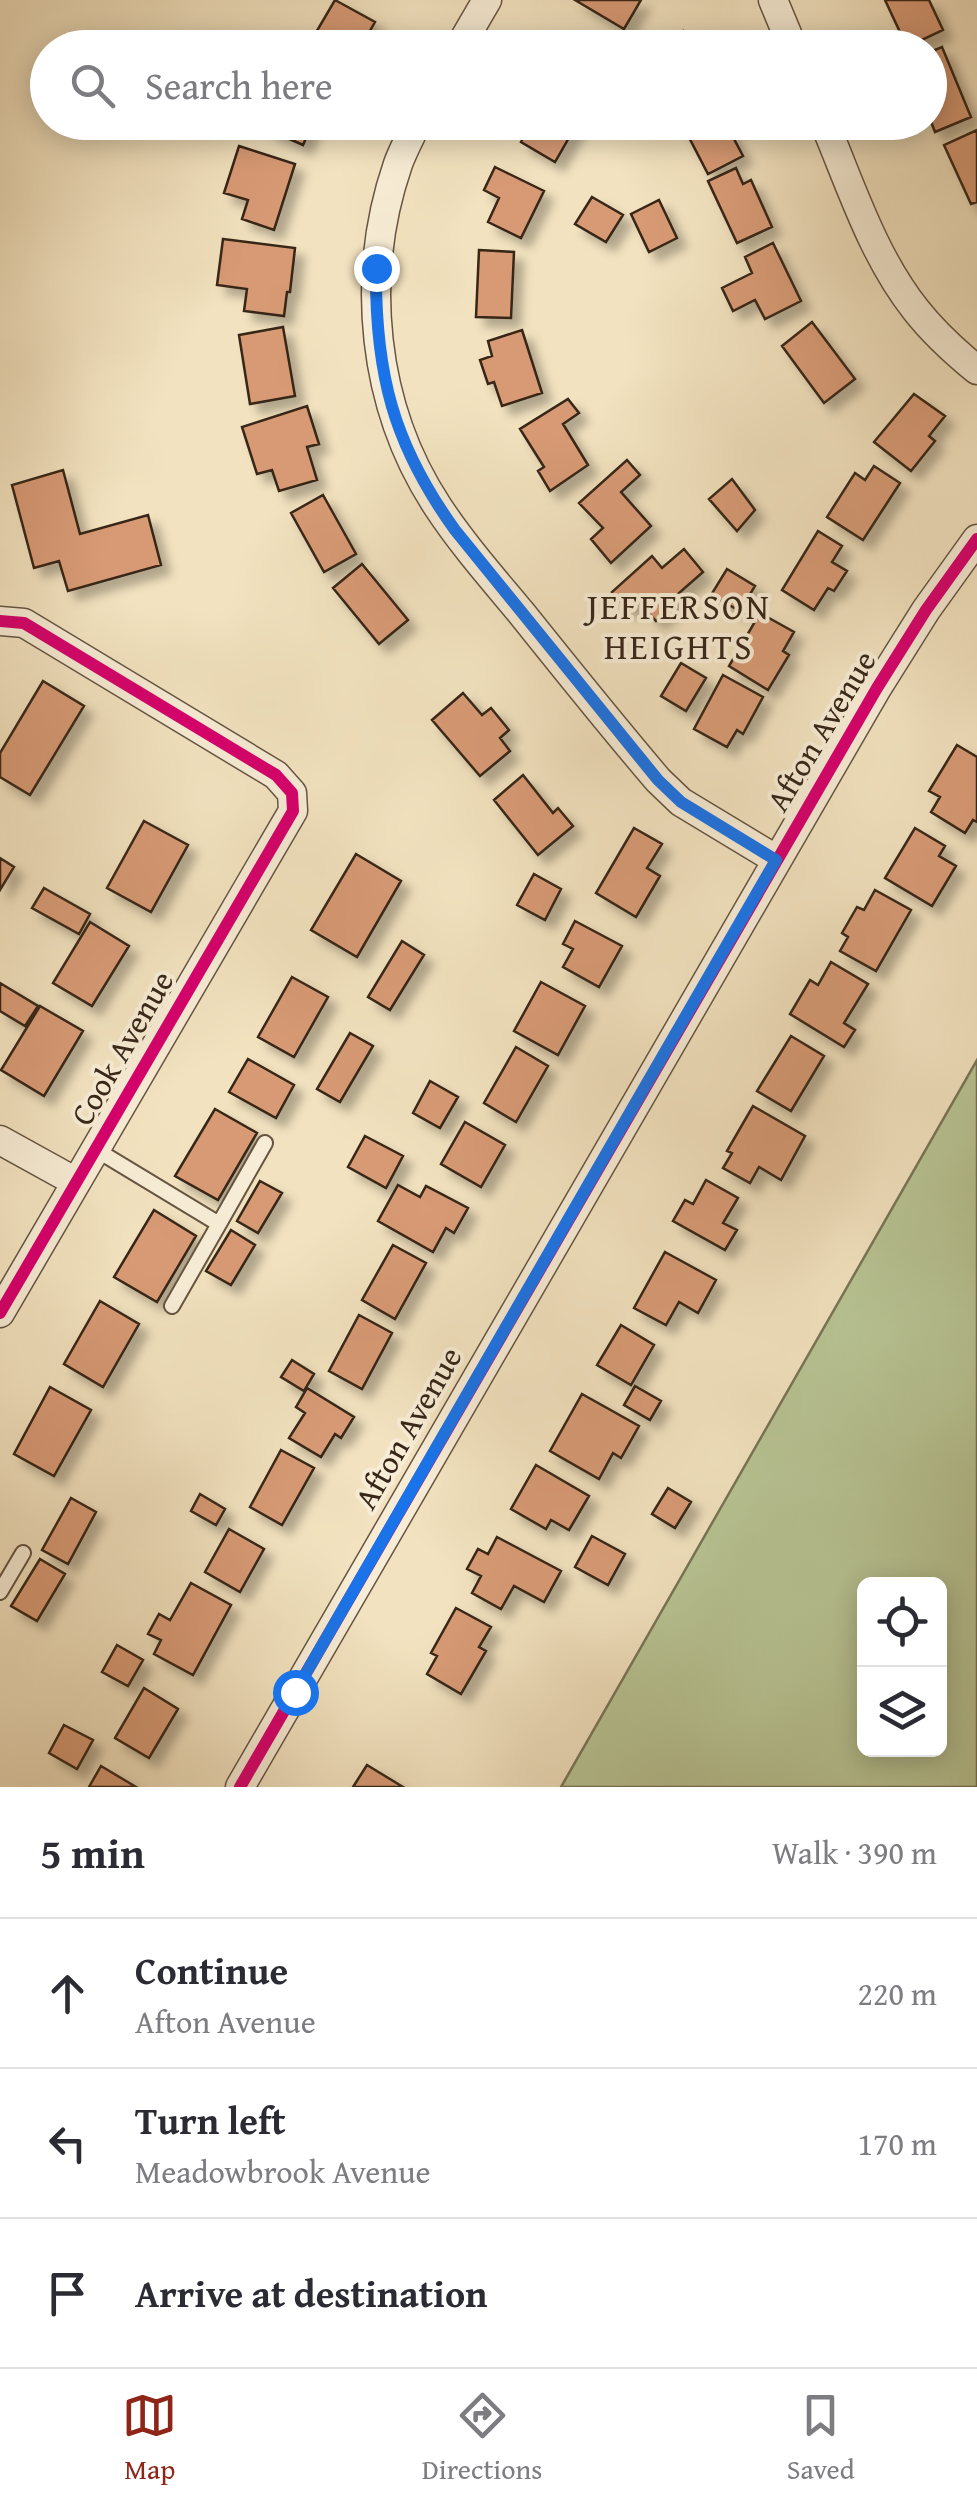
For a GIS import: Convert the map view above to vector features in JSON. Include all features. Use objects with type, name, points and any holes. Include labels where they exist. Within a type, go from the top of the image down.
[{"type":"street","points":[[470,30],[487,0]]},
{"type":"street","points":[[773,0],[786,30]]},
{"type":"street","points":[[409,140],[384,212],[376,268],[376,320],[391,407],[418,474],[455,530],[658,780],[681,802],[776,860]]},
{"type":"street","points":[[832,140],[872,236],[896,281],[943,341],[977,370]]},
{"type":"street","name":"Afton Avenue","points":[[240,1787],[886,672],[977,539]]},
{"type":"street","name":"Cook Avenue","points":[[0,621],[24,623],[276,775],[292,793],[292,812],[0,1313]]},
{"type":"street","points":[[0,1140],[76,1182]]},
{"type":"lane","points":[[172,1306],[265,1144]]},
{"type":"lane","points":[[96,1149],[220,1224]]},
{"type":"lane","points":[[0,1592],[23,1553]]},
{"type":"green space","points":[[977,1060],[977,1787],[561,1787]]},
{"type":"building","points":[[335,0],[375,22],[370,30],[317,30]]},
{"type":"building","points":[[575,0],[641,0],[624,29]]},
{"type":"building","points":[[885,0],[929,0],[943,30],[899,30]]},
{"type":"building","points":[[947,59],[971,117],[947,127]]},
{"type":"building","points":[[977,130],[977,202],[971,204],[944,145]]},
{"type":"building","points":[[522,140],[568,140],[555,162]]},
{"type":"building","points":[[690,140],[735,140],[743,156],[708,174]]},
{"type":"building","points":[[239,146],[295,164],[274,230],[242,219],[248,200],[224,193]]},
{"type":"building","points":[[495,167],[544,191],[521,238],[488,222],[499,198],[484,190]]},
{"type":"building","points":[[736,168],[743,184],[751,180],[772,227],[737,243],[708,181]]},
{"type":"building","points":[[592,197],[623,215],[606,242],[575,224]]},
{"type":"building","points":[[659,200],[677,238],[649,252],[631,214]]},
{"type":"building","points":[[223,239],[295,248],[284,316],[244,311],[247,289],[217,285]]},
{"type":"building","points":[[773,243],[801,301],[765,319],[755,300],[733,311],[722,288],[752,273],[745,257]]},
{"type":"building","points":[[479,250],[514,252],[511,318],[476,317]]},
{"type":"building","points":[[812,322],[855,379],[824,403],[782,346]]},
{"type":"building","points":[[283,327],[295,396],[250,404],[239,335]]},
{"type":"building","points":[[522,330],[542,393],[502,406],[494,382],[488,384],[480,360],[492,356],[488,341]]},
{"type":"building","points":[[914,394],[945,416],[929,436],[935,441],[911,471],[874,442]]},
{"type":"building","points":[[568,399],[579,413],[563,424],[588,465],[550,491],[538,471],[544,467],[520,429]]},
{"type":"building","points":[[307,406],[319,444],[307,447],[317,480],[279,491],[272,470],[257,474],[242,427]]},
{"type":"building","points":[[627,460],[640,475],[621,492],[651,526],[611,563],[591,539],[603,528],[579,503]]},
{"type":"building","points":[[874,466],[900,483],[863,540],[827,517],[855,473],[865,480]]},
{"type":"building","points":[[63,470],[80,534],[148,515],[161,565],[68,591],[59,561],[34,568],[12,485]]},
{"type":"building","points":[[732,479],[755,510],[737,531],[709,499]]},
{"type":"building","points":[[323,495],[356,554],[324,572],[291,513]]},
{"type":"building","points":[[818,531],[842,546],[832,562],[847,571],[834,591],[828,588],[814,610],[782,590]]},
{"type":"building","points":[[684,549],[703,572],[656,621],[638,601],[628,610],[612,592],[652,556],[662,568]]},
{"type":"building","points":[[362,564],[408,620],[379,644],[333,588]]},
{"type":"building","points":[[727,569],[755,586],[740,611],[711,595]]},
{"type":"building","points":[[760,613],[794,632],[783,651],[789,655],[768,690],[729,666]]},
{"type":"building","points":[[681,663],[706,678],[686,711],[661,696]]},
{"type":"building","points":[[723,675],[763,697],[743,734],[737,730],[727,747],[694,729]]},
{"type":"building","points":[[43,681],[84,706],[30,795],[0,777],[0,753]]},
{"type":"building","points":[[463,693],[482,715],[491,708],[509,730],[500,738],[510,751],[480,776],[432,720]]},
{"type":"building","points":[[957,745],[977,757],[977,822],[973,820],[965,833],[931,812],[940,797],[929,791]]},
{"type":"building","points":[[523,775],[553,813],[558,808],[573,826],[538,855],[494,800]]},
{"type":"building","points":[[144,821],[188,845],[151,912],[107,888]]},
{"type":"building","points":[[634,828],[662,844],[647,868],[660,876],[636,917],[596,893]]},
{"type":"building","points":[[915,828],[945,846],[939,856],[956,866],[932,906],[885,878]]},
{"type":"building","points":[[356,854],[401,881],[357,957],[311,930]]},
{"type":"building","points":[[0,858],[14,867],[0,890]]},
{"type":"building","points":[[534,874],[561,889],[545,920],[517,905]]},
{"type":"building","points":[[44,888],[90,914],[79,934],[32,908]]},
{"type":"building","points":[[875,890],[911,910],[876,971],[840,951],[848,937],[842,933],[857,907],[864,910]]},
{"type":"building","points":[[575,921],[622,946],[599,987],[563,967],[573,949],[563,944]]},
{"type":"building","points":[[90,922],[129,946],[92,1006],[53,983]]},
{"type":"building","points":[[402,941],[424,955],[390,1010],[368,997]]},
{"type":"building","points":[[831,962],[868,984],[844,1023],[855,1030],[844,1047],[790,1014],[810,980],[818,985]]},
{"type":"building","points":[[292,977],[328,997],[294,1057],[258,1037]]},
{"type":"building","points":[[541,982],[585,1006],[558,1055],[514,1031]]},
{"type":"building","points":[[0,983],[38,1006],[25,1026],[0,1011]]},
{"type":"building","points":[[40,1006],[83,1031],[44,1096],[1,1070]]},
{"type":"building","points":[[350,1033],[373,1046],[340,1102],[317,1089]]},
{"type":"building","points":[[791,1036],[824,1056],[791,1111],[757,1091]]},
{"type":"building","points":[[516,1047],[548,1066],[516,1122],[484,1103]]},
{"type":"building","points":[[248,1059],[294,1085],[276,1118],[229,1092]]},
{"type":"building","points":[[430,1081],[458,1097],[440,1128],[413,1113]]},
{"type":"building","points":[[753,1106],[805,1136],[781,1180],[759,1167],[750,1183],[723,1168],[732,1153],[727,1151]]},
{"type":"building","points":[[215,1109],[257,1133],[218,1200],[175,1176]]},
{"type":"building","points":[[465,1122],[505,1145],[481,1187],[441,1164]]},
{"type":"building","points":[[365,1136],[403,1156],[386,1188],[348,1167]]},
{"type":"building","points":[[706,1180],[738,1198],[723,1223],[737,1230],[725,1250],[673,1221],[685,1200],[693,1204]]},
{"type":"building","points":[[260,1181],[282,1193],[258,1233],[237,1221]]},
{"type":"building","points":[[398,1185],[420,1197],[426,1186],[468,1208],[454,1233],[446,1228],[433,1252],[378,1221]]},
{"type":"building","points":[[154,1210],[196,1236],[157,1302],[114,1277]]},
{"type":"building","points":[[231,1230],[255,1245],[231,1285],[206,1271]]},
{"type":"building","points":[[393,1245],[426,1263],[395,1319],[362,1300]]},
{"type":"building","points":[[665,1252],[716,1280],[698,1313],[679,1302],[666,1325],[634,1308]]},
{"type":"building","points":[[100,1301],[139,1324],[103,1387],[64,1364]]},
{"type":"building","points":[[359,1315],[392,1333],[362,1389],[329,1371]]},
{"type":"building","points":[[621,1325],[654,1345],[631,1385],[597,1365]]},
{"type":"building","points":[[292,1360],[314,1374],[304,1391],[281,1377]]},
{"type":"building","points":[[635,1386],[661,1401],[650,1420],[624,1405]]},
{"type":"building","points":[[50,1387],[91,1410],[54,1476],[14,1454]]},
{"type":"building","points":[[307,1388],[354,1417],[341,1438],[335,1434],[321,1457],[289,1438],[305,1413],[296,1407]]},
{"type":"building","points":[[582,1394],[639,1426],[621,1458],[613,1453],[599,1479],[550,1451]]},
{"type":"building","points":[[281,1450],[314,1468],[282,1525],[250,1507]]},
{"type":"building","points":[[536,1465],[589,1496],[569,1530],[551,1520],[546,1529],[511,1509]]},
{"type":"building","points":[[668,1488],[691,1502],[675,1528],[652,1514]]},
{"type":"building","points":[[200,1494],[225,1509],[216,1525],[191,1511]]},
{"type":"building","points":[[71,1498],[96,1512],[68,1564],[42,1550]]},
{"type":"building","points":[[229,1529],[264,1549],[240,1592],[205,1572]]},
{"type":"building","points":[[592,1536],[625,1554],[608,1585],[575,1567]]},
{"type":"building","points":[[497,1537],[561,1571],[544,1602],[514,1586],[501,1609],[472,1593],[481,1576],[467,1569],[478,1549],[488,1554]]},
{"type":"building","points":[[40,1559],[65,1574],[37,1621],[11,1606]]},
{"type":"building","points":[[191,1583],[231,1605],[193,1675],[154,1654],[161,1640],[148,1634],[159,1614],[170,1620]]},
{"type":"building","points":[[456,1608],[491,1627],[479,1647],[486,1651],[461,1694],[427,1674],[437,1656],[431,1653]]},
{"type":"building","points":[[117,1645],[143,1660],[128,1686],[102,1672]]},
{"type":"building","points":[[144,1688],[178,1709],[149,1758],[115,1738]]},
{"type":"building","points":[[64,1725],[93,1740],[77,1769],[49,1753]]},
{"type":"building","points":[[367,1765],[403,1787],[353,1787]]},
{"type":"building","points":[[101,1766],[136,1787],[89,1787]]},
{"type":"cycle path","points":[[240,1787],[877,688],[977,539]]},
{"type":"cycle path","points":[[0,621],[24,623],[276,775],[292,793],[293,811],[0,1313]]},
{"type":"district","name":"JEFFERSON HEIGHTS","points":[[679,627]]},
{"type":"route","points":[[295,1692],[776,860],[681,802],[658,780],[437,505],[418,474],[391,407],[376,320],[376,268]]}]
